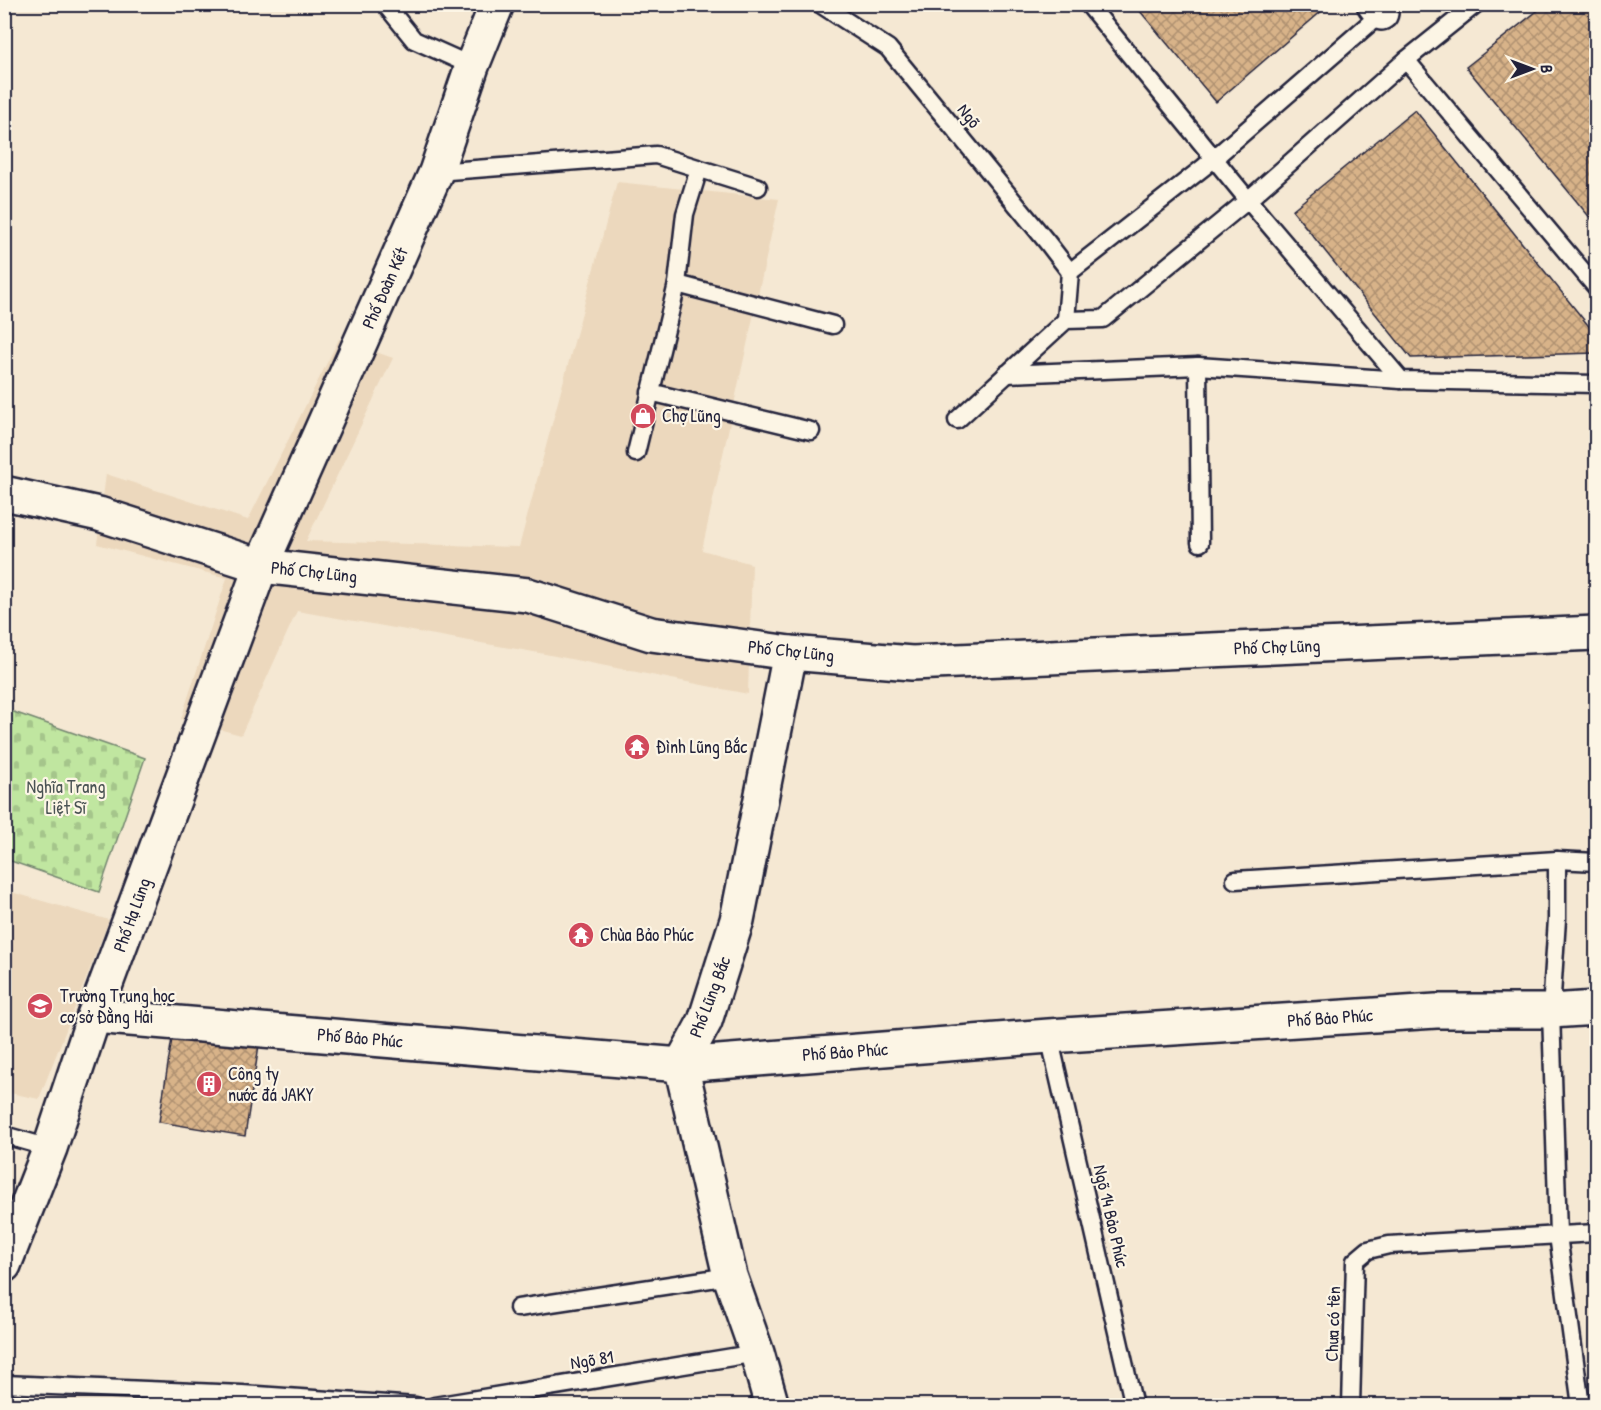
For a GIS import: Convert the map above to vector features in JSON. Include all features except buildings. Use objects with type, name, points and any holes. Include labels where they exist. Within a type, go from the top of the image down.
[{"type":"street","name":"Phố Đoàn Kết","points":[[261,566],[436,172],[472,66],[497,4]]},
{"type":"street","name":"Phố Chợ Lũng","points":[[4,493],[99,514],[261,566],[528,595],[651,634],[790,653],[912,663],[1596,633]]},
{"type":"street","name":"Phố Hạ Lũng","points":[[4,1265],[50,1148],[94,1016],[261,566]]},
{"type":"street","name":"Phố Lũng Bắc","points":[[681,1065],[705,1021],[737,920],[790,653]]},
{"type":"street","name":"Phố Bảo Phúc","points":[[94,1016],[681,1065],[1049,1036],[1436,1011],[1551,1011],[1596,1008]]},
{"type":"street","points":[[681,1065],[730,1276],[757,1353],[772,1406]]},
{"type":"lane","points":[[385,4],[414,40],[472,66]]},
{"type":"lane","name":"Ngõ","points":[[820,4],[888,48],[1070,272]]},
{"type":"lane","points":[[1088,4],[1248,200],[1401,380]]},
{"type":"lane","points":[[957,420],[1066,320],[1103,319],[1248,200],[1406,60],[1476,4]]},
{"type":"lane","points":[[1066,320],[1070,272],[1204,167],[1382,7]]},
{"type":"lane","points":[[1406,60],[1596,287]]},
{"type":"lane","points":[[436,172],[656,154],[758,187]]},
{"type":"lane","points":[[636,453],[676,284],[685,214],[699,169]]},
{"type":"lane","points":[[676,284],[833,325]]},
{"type":"lane","points":[[1006,374],[1198,366],[1401,380],[1596,384]]},
{"type":"lane","points":[[1198,366],[1200,543]]},
{"type":"lane","points":[[650,392],[811,431]]},
{"type":"lane","points":[[1557,860],[1557,919],[1551,1011],[1558,1235],[1581,1406]]},
{"type":"lane","points":[[1235,880],[1557,860],[1596,862]]},
{"type":"lane","name":"Ngõ 14 Bảo Phúc","points":[[1049,1036],[1134,1406]]},
{"type":"lane","points":[[4,1135],[50,1148]]},
{"type":"lane","points":[[1558,1235],[1596,1233]]},
{"type":"lane","name":"Chưa có tên","points":[[1351,1406],[1355,1261],[1368,1250],[1389,1245],[1558,1235]]},
{"type":"lane","points":[[518,1308],[730,1276]]},
{"type":"lane","name":"Ngõ 81","points":[[434,1406],[757,1353]]},
{"type":"lane","points":[[4,1384],[242,1394],[416,1406]]},
{"type":"shaded area","name":"Chợ Lũng","points":[[617,182],[779,199],[702,550],[752,564],[748,694],[545,654],[297,611],[241,735],[181,719],[227,578],[97,544],[106,474],[248,520],[339,339],[393,358],[306,541],[519,547]]},
{"type":"shaded area","name":"Trường Trung học cơ sở Đằng Hải","points":[[4,890],[109,920],[39,1099],[5,1092]]},
{"type":"green space","name":"Nghĩa Trang Liệt Sĩ","points":[[5,709],[145,758],[99,892],[5,859]]},
{"type":"place","name":"Chợ Lũng","points":[[643,416]]},
{"type":"place","name":"Đình Lũng Bắc","points":[[637,747]]},
{"type":"place","name":"Chùa Bảo Phúc","points":[[581,935]]},
{"type":"place","name":"Trường Trung học cơ sở Đằng Hải","points":[[40,1006]]},
{"type":"place","name":"Công ty nước đá JAKY","points":[[209,1084]]}]
